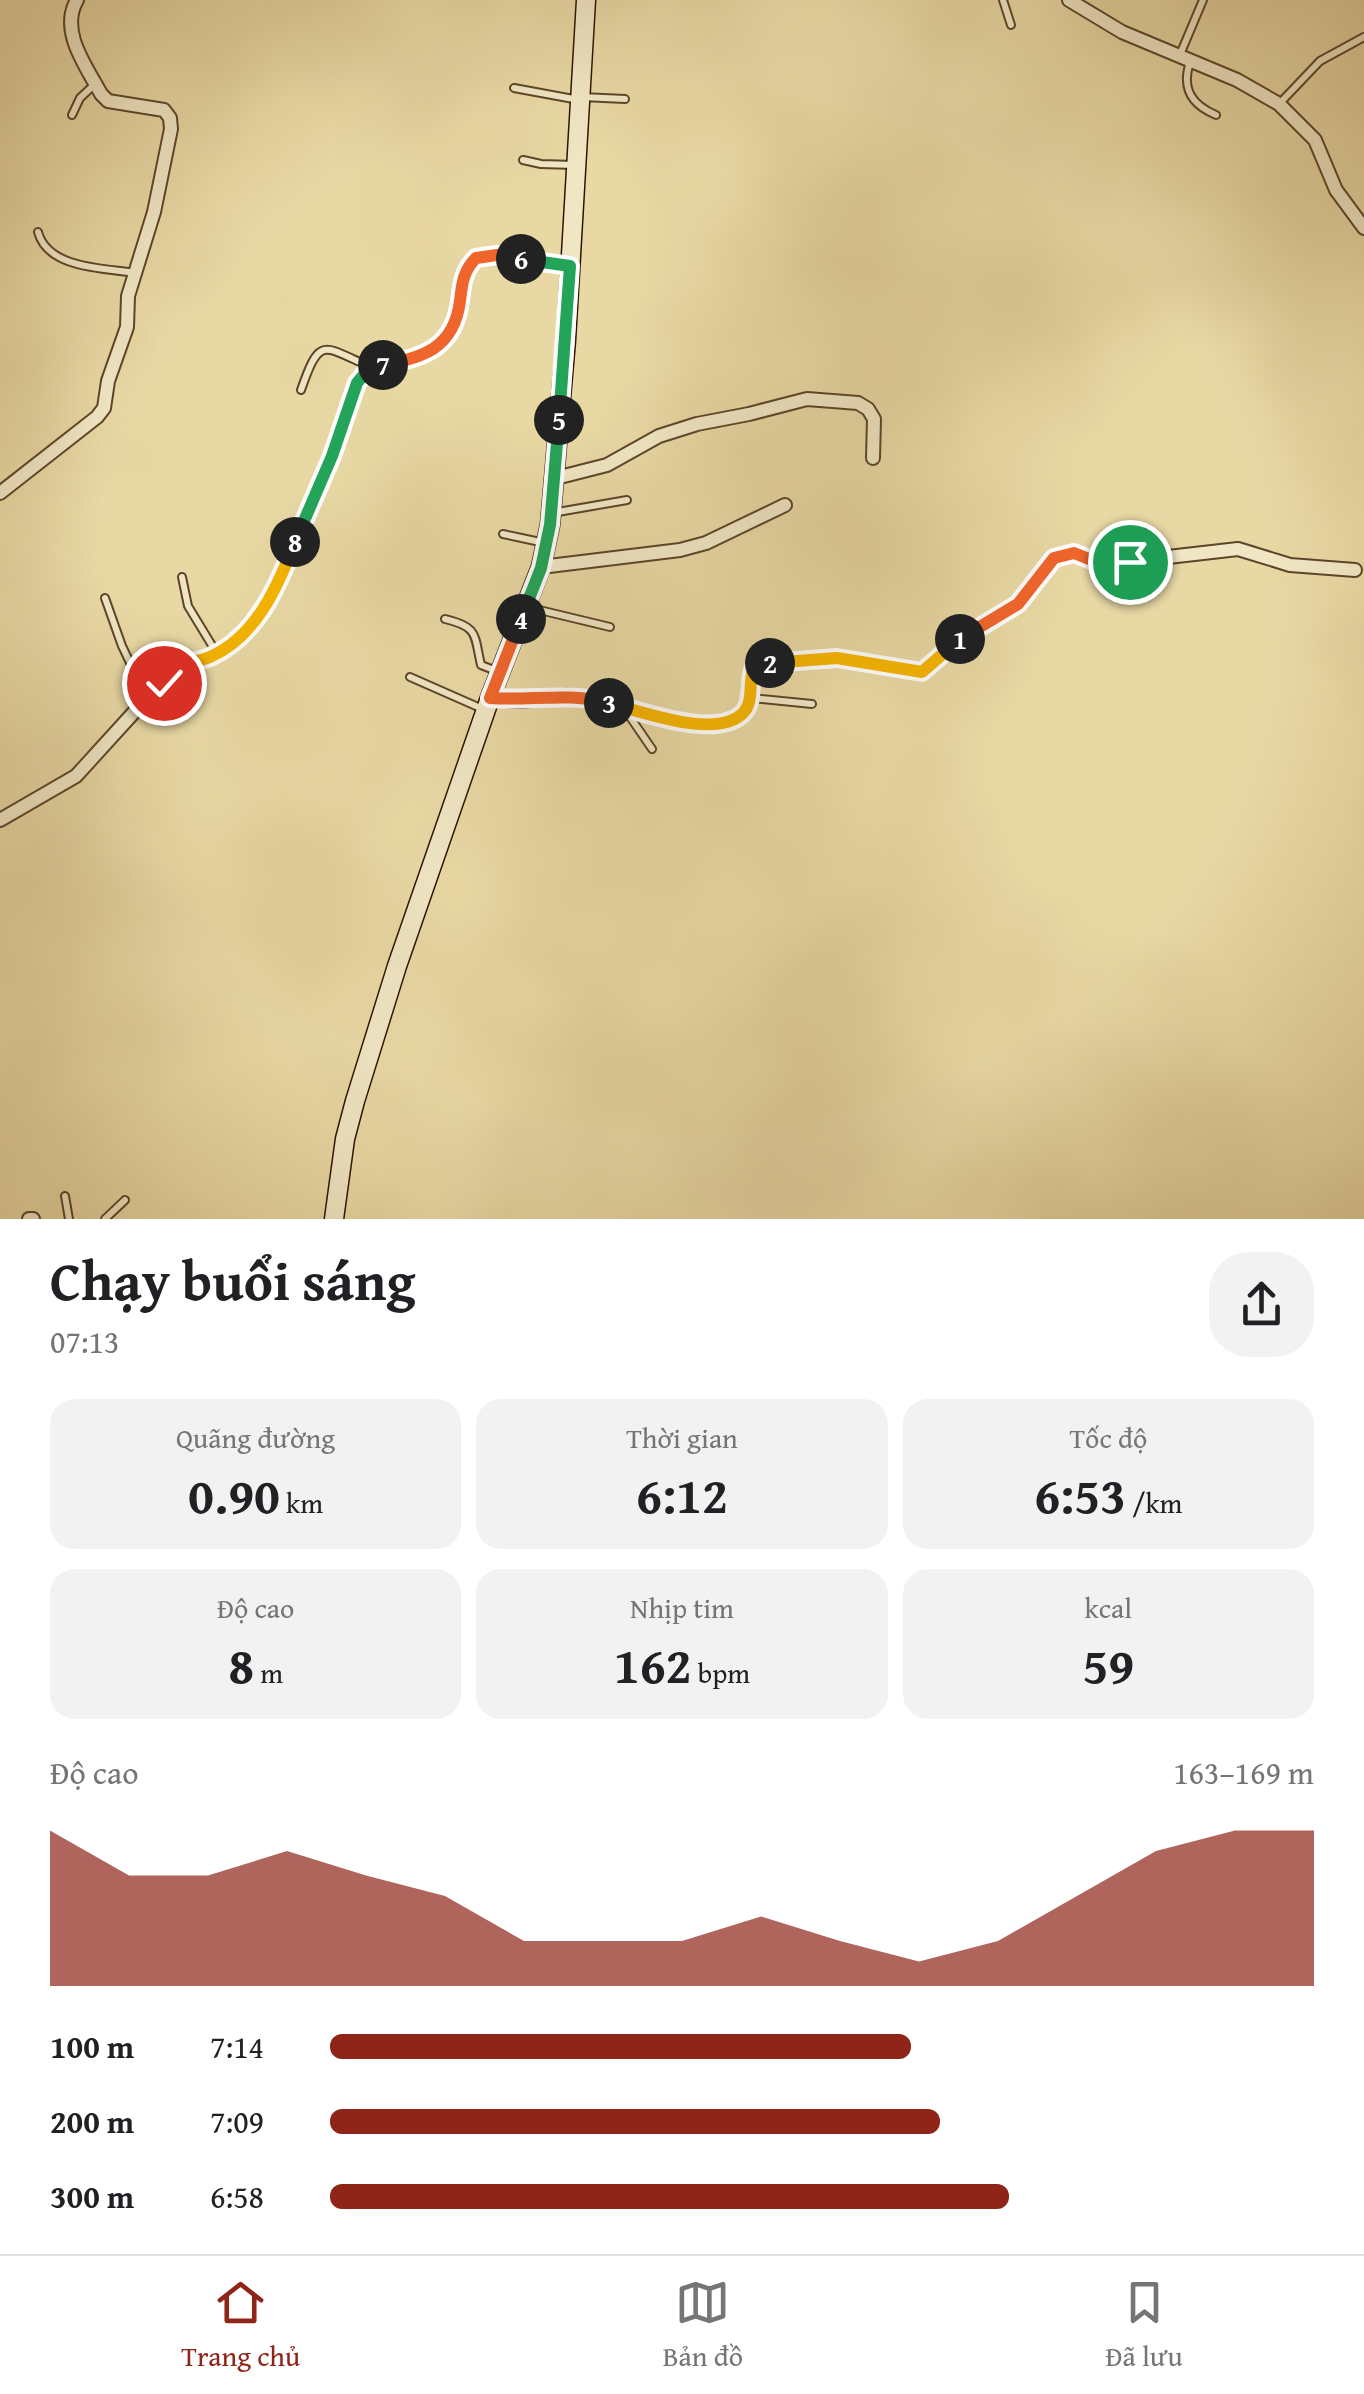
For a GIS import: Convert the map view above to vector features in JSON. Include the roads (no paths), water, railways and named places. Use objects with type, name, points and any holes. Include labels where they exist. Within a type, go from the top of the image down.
[{"type":"street","points":[[0,492],[97,418],[104,408],[108,381],[127,327],[128,296],[138,274],[164,171],[170,118],[164,110],[108,101],[72,33],[70,20],[77,0]]},
{"type":"street","points":[[334,1219],[354,1101],[488,704],[541,568],[556,478],[586,0]]},
{"type":"street","points":[[1069,0],[1122,32],[1237,80],[1279,104],[1315,140],[1336,190],[1364,228]]},
{"type":"street","points":[[0,820],[76,776],[160,688],[171,669],[217,653],[246,631],[279,580],[332,456],[357,383],[370,367],[413,360],[439,346],[454,326],[463,277],[476,258],[497,255],[570,266]]},
{"type":"street","points":[[556,478],[607,465],[659,436],[807,398],[858,403],[868,409],[874,419],[872,458]]},
{"type":"street","points":[[541,568],[680,550],[785,505]]},
{"type":"street","points":[[488,704],[572,695],[688,723],[712,723],[743,714],[750,698],[750,675],[762,663],[837,658],[922,672],[971,630],[1018,604],[1054,558],[1064,554],[1074,553],[1107,564],[1238,549],[1290,565],[1356,570]]},
{"type":"lane","points":[[1004,0],[1011,25]]},
{"type":"lane","points":[[1203,0],[1184,60],[1191,98],[1216,116]]},
{"type":"lane","points":[[1279,104],[1320,61],[1364,37]]},
{"type":"lane","points":[[72,115],[80,98],[96,84]]},
{"type":"lane","points":[[514,88],[581,98],[625,99]]},
{"type":"lane","points":[[523,160],[576,165]]},
{"type":"lane","points":[[38,232],[46,250],[58,258],[138,274]]},
{"type":"lane","points":[[301,390],[313,357],[321,350],[330,349],[370,367]]},
{"type":"lane","points":[[551,513],[627,500]]},
{"type":"lane","points":[[504,534],[546,543]]},
{"type":"lane","points":[[182,577],[188,606],[217,653]]},
{"type":"lane","points":[[105,598],[147,698]]},
{"type":"lane","points":[[526,607],[610,627]]},
{"type":"lane","points":[[445,619],[467,624],[478,643],[481,665],[500,672]]},
{"type":"lane","points":[[410,677],[488,704]]},
{"type":"lane","points":[[750,698],[812,704]]},
{"type":"lane","points":[[622,706],[652,749]]},
{"type":"lane","points":[[65,1196],[69,1219]]},
{"type":"lane","points":[[105,1219],[126,1200]]}]
